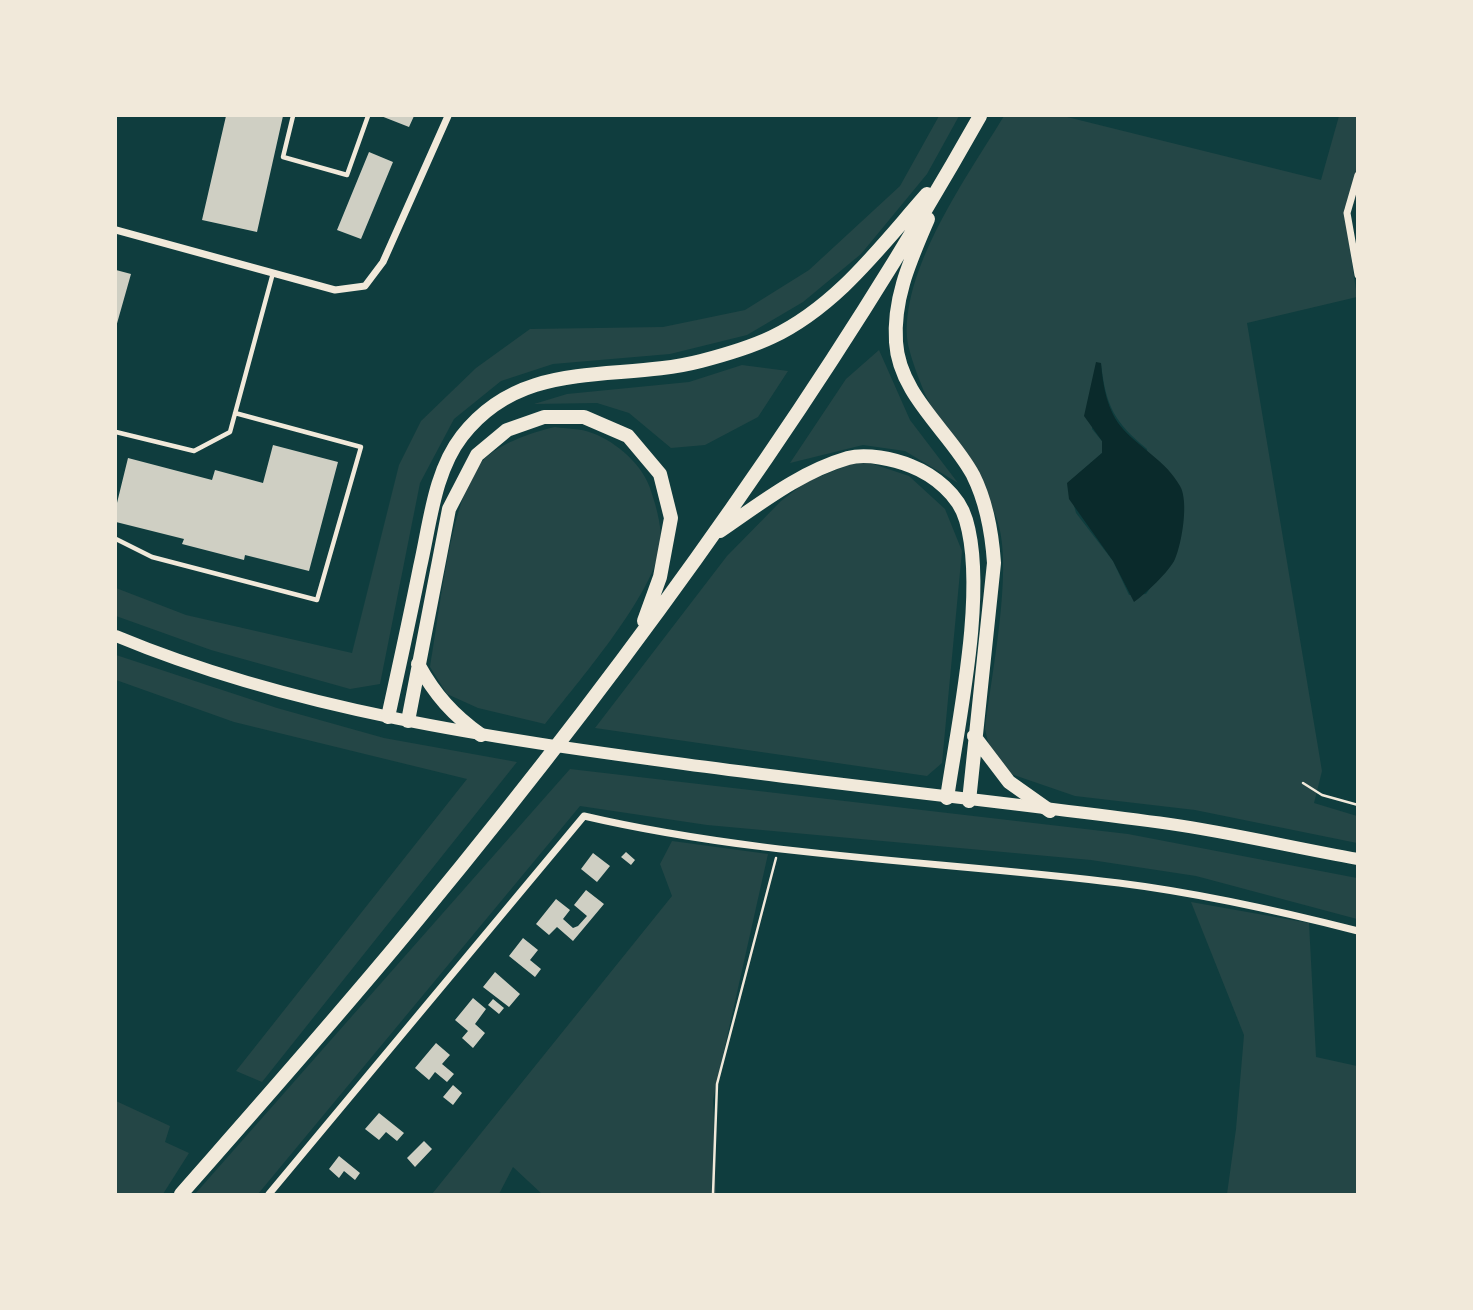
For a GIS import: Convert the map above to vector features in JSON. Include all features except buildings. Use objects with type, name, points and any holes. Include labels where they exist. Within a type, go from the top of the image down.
[{"type":"highway","points":[[181,1195],[421,915],[638,638],[713,535],[828,366],[980,116]]},
{"type":"highway","points":[[388,717],[438,486],[460,438],[485,411],[515,391],[553,378],[701,361],[772,337],[823,305],[857,274],[951,167]]},
{"type":"highway","points":[[951,167],[900,288],[896,344],[904,373],[973,475],[991,525],[994,563],[969,801]]},
{"type":"highway","points":[[408,721],[449,509],[477,455],[507,430],[544,416],[584,417],[628,436],[660,474],[671,518],[660,577],[638,638]]},
{"type":"highway","points":[[713,535],[802,476],[851,457],[895,460],[921,470],[945,487],[965,517],[972,552],[974,588],[947,798]]},
{"type":"highway","points":[[418,664],[434,694],[456,717],[481,736]]},
{"type":"highway","points":[[974,736],[1009,782],[1049,811]]},
{"type":"main road","points":[[116,636],[227,676],[388,717],[481,736],[1171,825],[1357,859]]},
{"type":"street","points":[[116,230],[335,290],[365,286],[383,262],[448,116]]},
{"type":"street","points":[[1357,175],[1347,213],[1357,275]]},
{"type":"street","points":[[269,1195],[584,816],[651,832],[778,848],[1121,883],[1284,912],[1357,931]]},
{"type":"lane","points":[[293,116],[283,157],[347,175],[368,116]]},
{"type":"lane","points":[[116,432],[194,451],[230,432],[273,273]]},
{"type":"lane","points":[[116,539],[152,557],[317,600],[360,447],[235,413]]},
{"type":"path","points":[[1303,783],[1322,795],[1357,805]]},
{"type":"path","points":[[713,1195],[717,1084],[778,848]]},
{"type":"shaded area","points":[[939,116],[959,116],[927,174],[861,254],[803,302],[747,335],[670,354],[553,364],[501,381],[454,419],[420,483],[380,684],[350,689],[211,650],[116,616],[116,588],[186,615],[352,653],[399,465],[421,421],[476,368],[530,329],[663,327],[745,310],[809,270],[900,186]]},
{"type":"shaded area","points":[[1004,116],[1063,116],[1321,180],[1339,116],[1357,116],[1357,193],[1354,204],[1344,208],[1357,297],[1247,323],[1322,771],[1314,803],[1357,816],[1357,843],[1195,810],[1075,796],[1011,774],[991,755],[985,729],[1002,596],[1002,544],[998,523],[975,474],[927,398],[912,359],[907,337],[915,281],[926,251],[956,193]],"holes":[[[1101,364],[1106,391],[1114,412],[1127,430],[1147,449],[1158,577],[1146,594],[1129,595],[1113,561],[1076,513],[1068,483],[1102,453],[1102,441],[1092,429]]]},
{"type":"shaded area","points":[[879,350],[910,420],[958,483],[905,451],[863,445],[790,463],[846,379]]},
{"type":"shaded area","points":[[1096,362],[1101,363],[1107,398],[1118,422],[1168,469],[1183,493],[1184,522],[1175,559],[1162,576],[1134,602],[1113,561],[1069,499],[1067,483],[1102,453],[1102,441],[1084,416]]},
{"type":"shaded area","points":[[742,365],[788,371],[758,417],[705,445],[671,448],[629,413],[597,403],[534,404],[567,394],[689,382]]},
{"type":"shaded area","points":[[555,427],[583,430],[601,437],[611,442],[636,464],[653,498],[661,542],[653,569],[627,616],[545,724],[478,708],[447,694],[430,667],[453,533],[469,484],[479,465],[494,451],[525,436]]},
{"type":"shaded area","points":[[861,460],[909,476],[945,509],[962,551],[942,763],[927,776],[595,728],[727,556],[781,501],[806,482]]},
{"type":"shaded area","points":[[116,655],[277,708],[384,738],[517,762],[262,1082],[236,1071],[467,779],[234,722],[116,680]]},
{"type":"shaded area","points":[[570,769],[1128,834],[1357,878],[1357,919],[1196,876],[1091,860],[707,825],[580,806],[258,1194],[195,1194]]},
{"type":"shaded area","points":[[672,841],[768,854],[713,1100],[716,1194],[542,1194],[513,1167],[499,1194],[432,1194],[672,896],[660,864]]},
{"type":"shaded area","points":[[1191,902],[1309,923],[1316,1057],[1357,1066],[1357,1194],[1227,1194],[1244,1035]]},
{"type":"shaded area","points":[[116,1101],[170,1126],[165,1142],[189,1153],[163,1194],[116,1194]]}]
